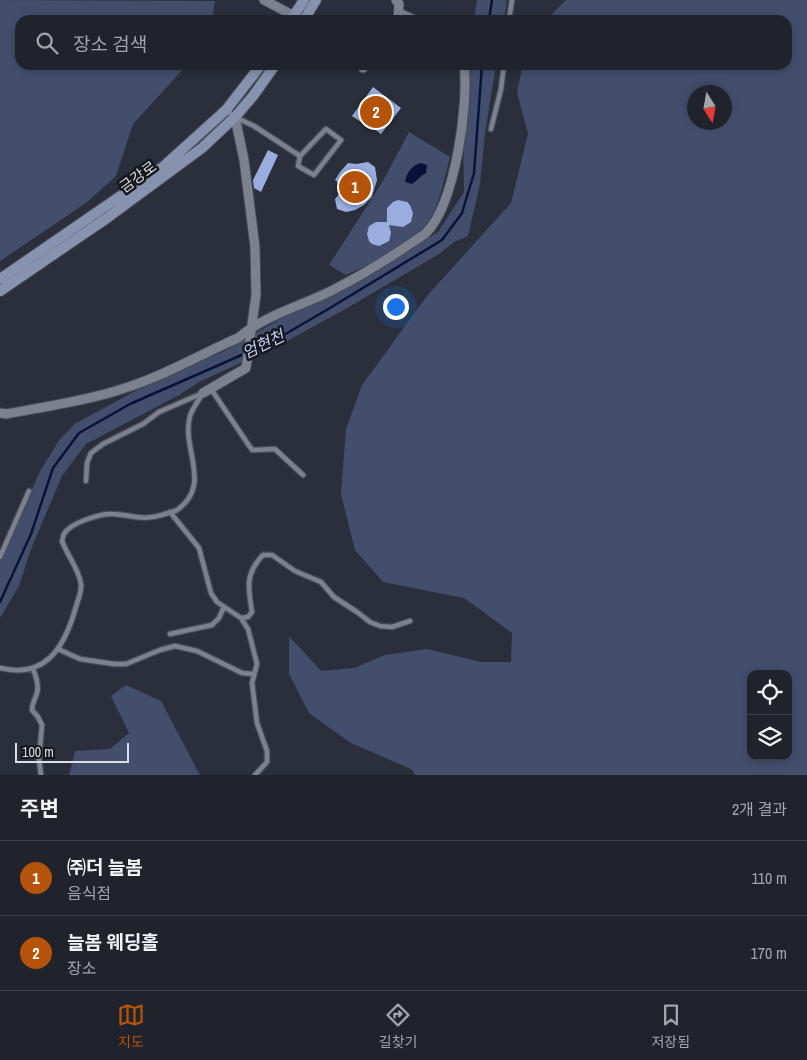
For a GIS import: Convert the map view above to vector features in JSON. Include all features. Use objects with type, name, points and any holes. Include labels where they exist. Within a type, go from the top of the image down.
[{"type":"main road","points":[[294,15],[304,0]]},
{"type":"main road","points":[[307,15],[316,0]]},
{"type":"main road","name":"금강로","points":[[0,279],[164,166],[226,110],[257,70]]},
{"type":"main road","name":"금강로","points":[[0,291],[99,224],[202,148],[235,117],[271,70]]},
{"type":"street","points":[[264,0],[287,15]]},
{"type":"street","points":[[396,0],[399,4],[398,15]]},
{"type":"street","points":[[0,413],[6,414],[44,407],[120,390],[140,383],[238,338],[251,327],[329,291],[385,260],[426,232],[442,208],[458,151],[463,106],[464,70]]},
{"type":"street","points":[[207,391],[246,368],[256,295],[255,247],[245,168],[235,117]]},
{"type":"lane","points":[[510,15],[512,0]]},
{"type":"lane","points":[[491,129],[501,89],[503,70]]},
{"type":"lane","points":[[226,110],[300,156]]},
{"type":"lane","points":[[326,129],[341,140],[314,175],[298,166],[300,156],[326,129]]},
{"type":"lane","points":[[207,391],[252,450],[275,449],[303,474]]},
{"type":"lane","points":[[86,481],[87,462],[91,453],[97,448],[143,424],[159,412],[207,391]]},
{"type":"lane","points":[[0,668],[33,669],[58,649],[70,625],[81,584],[62,542],[64,534],[71,527],[97,516],[112,514],[133,518],[150,518],[170,512],[176,510],[194,489],[195,476],[189,434],[190,416],[207,391]]},
{"type":"lane","points":[[0,557],[29,492]]},
{"type":"lane","points":[[170,512],[199,548],[211,592],[217,602],[241,618],[248,629],[254,647],[257,664],[252,683],[257,723],[266,751],[267,762],[255,775]]},
{"type":"lane","points":[[241,618],[248,617],[252,612],[248,579],[253,566],[263,555],[272,555],[295,571],[321,582],[334,597],[370,622],[380,626],[392,626],[410,621]]},
{"type":"lane","points":[[170,634],[212,625],[219,618],[224,607]]},
{"type":"lane","points":[[58,649],[80,659],[126,664],[175,646],[197,651],[242,673],[254,674]]},
{"type":"lane","points":[[33,669],[37,679],[38,692],[32,703],[32,710],[42,725],[39,759],[41,775]]},
{"type":"shaded area","points":[[0,0],[215,1],[213,15],[15,15],[15,70],[182,70],[133,124],[116,176],[86,203],[0,261]]},
{"type":"shaded area","points":[[477,0],[507,0],[505,15],[475,15]]},
{"type":"shaded area","points":[[566,0],[807,0],[807,775],[415,775],[411,769],[351,743],[309,713],[289,674],[289,636],[321,671],[354,668],[385,655],[427,649],[481,662],[511,662],[512,633],[464,598],[383,582],[355,550],[341,494],[346,429],[362,385],[427,296],[511,203],[528,134],[517,92],[522,70],[792,70],[792,15],[551,15]]},
{"type":"shaded area","points":[[469,70],[495,70],[485,133],[480,184],[468,236],[454,242],[439,254],[349,307],[278,346],[201,381],[179,395],[86,444],[62,476],[31,549],[19,586],[0,618],[0,561],[40,471],[60,439],[76,423],[156,380],[224,351],[282,318],[362,279],[438,232],[464,192],[463,133]]},
{"type":"shaded area","points":[[409,132],[450,157],[435,211],[425,227],[405,244],[346,275],[329,265],[383,181]]},
{"type":"shaded area","points":[[421,163],[427,165],[426,173],[412,184],[405,182],[410,170]]},
{"type":"shaded area","points":[[126,685],[161,701],[200,775],[69,775],[75,751],[110,749],[129,733],[111,696]]},
{"type":"building","points":[[373,87],[401,108],[381,134],[363,121],[361,122],[352,116]]},
{"type":"building","points":[[268,150],[278,155],[261,192],[254,188],[253,180]]},
{"type":"building","points":[[368,162],[375,167],[377,180],[372,197],[355,210],[346,212],[337,209],[335,199],[344,188],[335,180],[340,172],[348,163]]},
{"type":"building","points":[[398,200],[407,202],[410,205],[413,213],[411,222],[403,227],[389,225],[391,233],[389,241],[379,246],[372,244],[367,234],[369,226],[376,222],[387,222],[387,208]]},
{"type":"waterway","name":"엄현천","points":[[490,15],[492,0]]},
{"type":"waterway","name":"엄현천","points":[[252,351],[270,343],[330,308],[442,240],[462,213],[474,173],[482,70]]},
{"type":"waterway","name":"엄현천","points":[[0,602],[31,534],[53,468],[79,433],[130,404],[244,354]]},
{"type":"place","name":"늘봄 웨딩홀","points":[[376,112]]},
{"type":"place","name":"㈜더 늘봄","points":[[355,187]]}]
